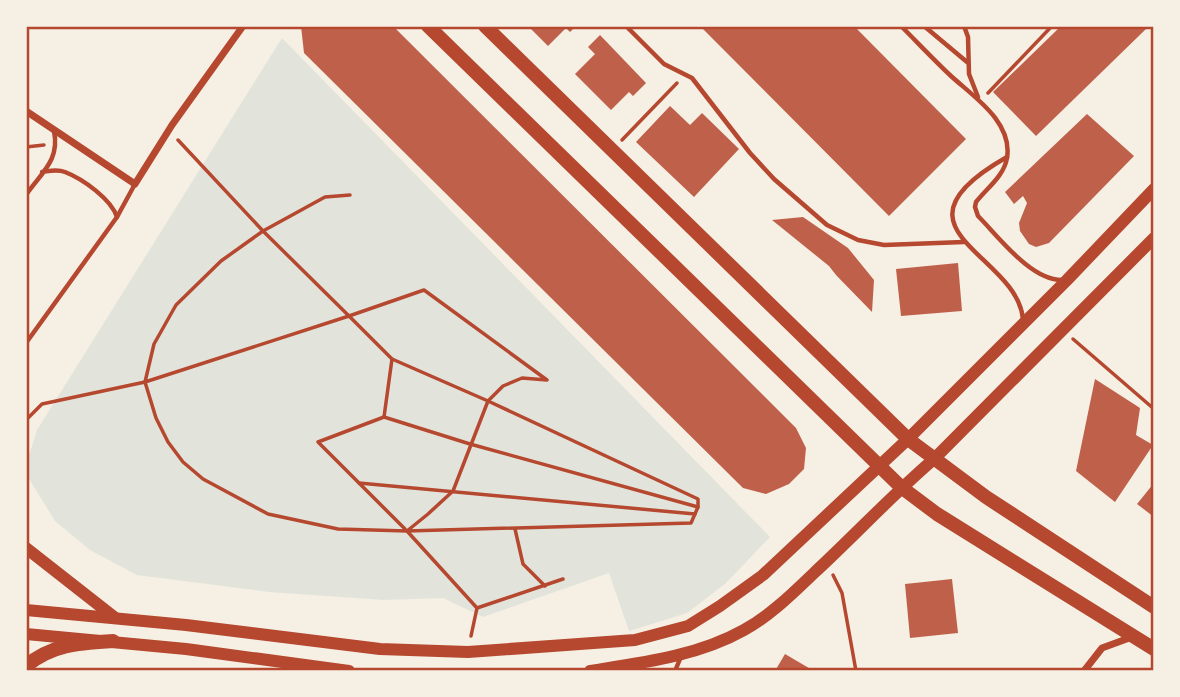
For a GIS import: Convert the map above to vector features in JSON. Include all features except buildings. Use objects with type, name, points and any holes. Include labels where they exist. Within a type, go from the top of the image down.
[{"type":"main road","points":[[428,26],[901,487],[937,514],[1154,649]]},
{"type":"main road","points":[[485,26],[908,439],[986,498],[1154,607]]},
{"type":"main road","points":[[26,610],[114,617],[380,649],[468,652],[635,640],[688,626],[763,575],[908,439],[1068,280],[1154,189]]},
{"type":"main road","points":[[590,671],[651,661],[727,638],[776,609],[901,487],[934,459],[1154,238]]},
{"type":"main road","points":[[26,548],[114,617]]},
{"type":"main road","points":[[26,634],[113,641],[349,671]]},
{"type":"main road","points":[[26,666],[44,653],[62,646],[113,641]]},
{"type":"street","points":[[26,111],[135,184],[169,130],[243,26]]},
{"type":"street","points":[[1084,671],[1102,648],[1132,636]]},
{"type":"lane","points":[[626,26],[664,64],[686,74],[698,84],[750,153],[774,179],[827,225],[858,240],[884,245],[964,242]]},
{"type":"lane","points":[[901,26],[950,76],[980,101],[1001,126],[1008,146],[1008,156],[1002,172],[976,202],[978,216],[1033,270],[1047,278],[1068,280]]},
{"type":"lane","points":[[924,26],[968,62]]},
{"type":"lane","points":[[964,26],[968,37],[968,62],[973,86],[980,101]]},
{"type":"lane","points":[[26,195],[55,155],[57,143],[54,131]]},
{"type":"lane","points":[[1008,156],[984,172],[957,199],[954,221],[964,242],[1011,289],[1020,306],[1023,324]]},
{"type":"lane","points":[[42,172],[66,172],[106,198],[117,217]]},
{"type":"lane","points":[[26,343],[117,217],[135,184]]},
{"type":"lane","points":[[675,671],[682,653]]},
{"type":"path","points":[[980,101],[1052,26]]},
{"type":"path","points":[[612,151],[686,74]]},
{"type":"path","points":[[169,130],[263,231],[392,359],[698,499],[696,514],[691,523],[407,531],[338,528],[268,514],[203,479],[183,462],[168,442],[156,418],[145,382],[154,344],[176,305],[220,261],[263,231],[325,197],[349,195]]},
{"type":"path","points":[[26,420],[42,404],[145,382],[424,289],[547,380],[522,378],[503,386],[488,401],[453,491],[407,531]]},
{"type":"path","points":[[1061,329],[1154,409]]},
{"type":"path","points":[[384,417],[392,359]]},
{"type":"path","points":[[477,608],[407,531],[318,442],[384,417],[470,444],[698,507]]},
{"type":"path","points":[[359,482],[696,514]]},
{"type":"path","points":[[515,529],[523,564],[545,586]]},
{"type":"path","points":[[827,561],[842,593],[856,671]]},
{"type":"path","points":[[477,608],[562,579]]},
{"type":"path","points":[[468,652],[477,608]]},
{"type":"shaded area","points":[[282,38],[770,537],[725,584],[687,613],[629,631],[609,573],[483,617],[443,598],[384,600],[269,592],[137,575],[90,550],[55,521],[26,474],[26,465],[37,430]]}]
